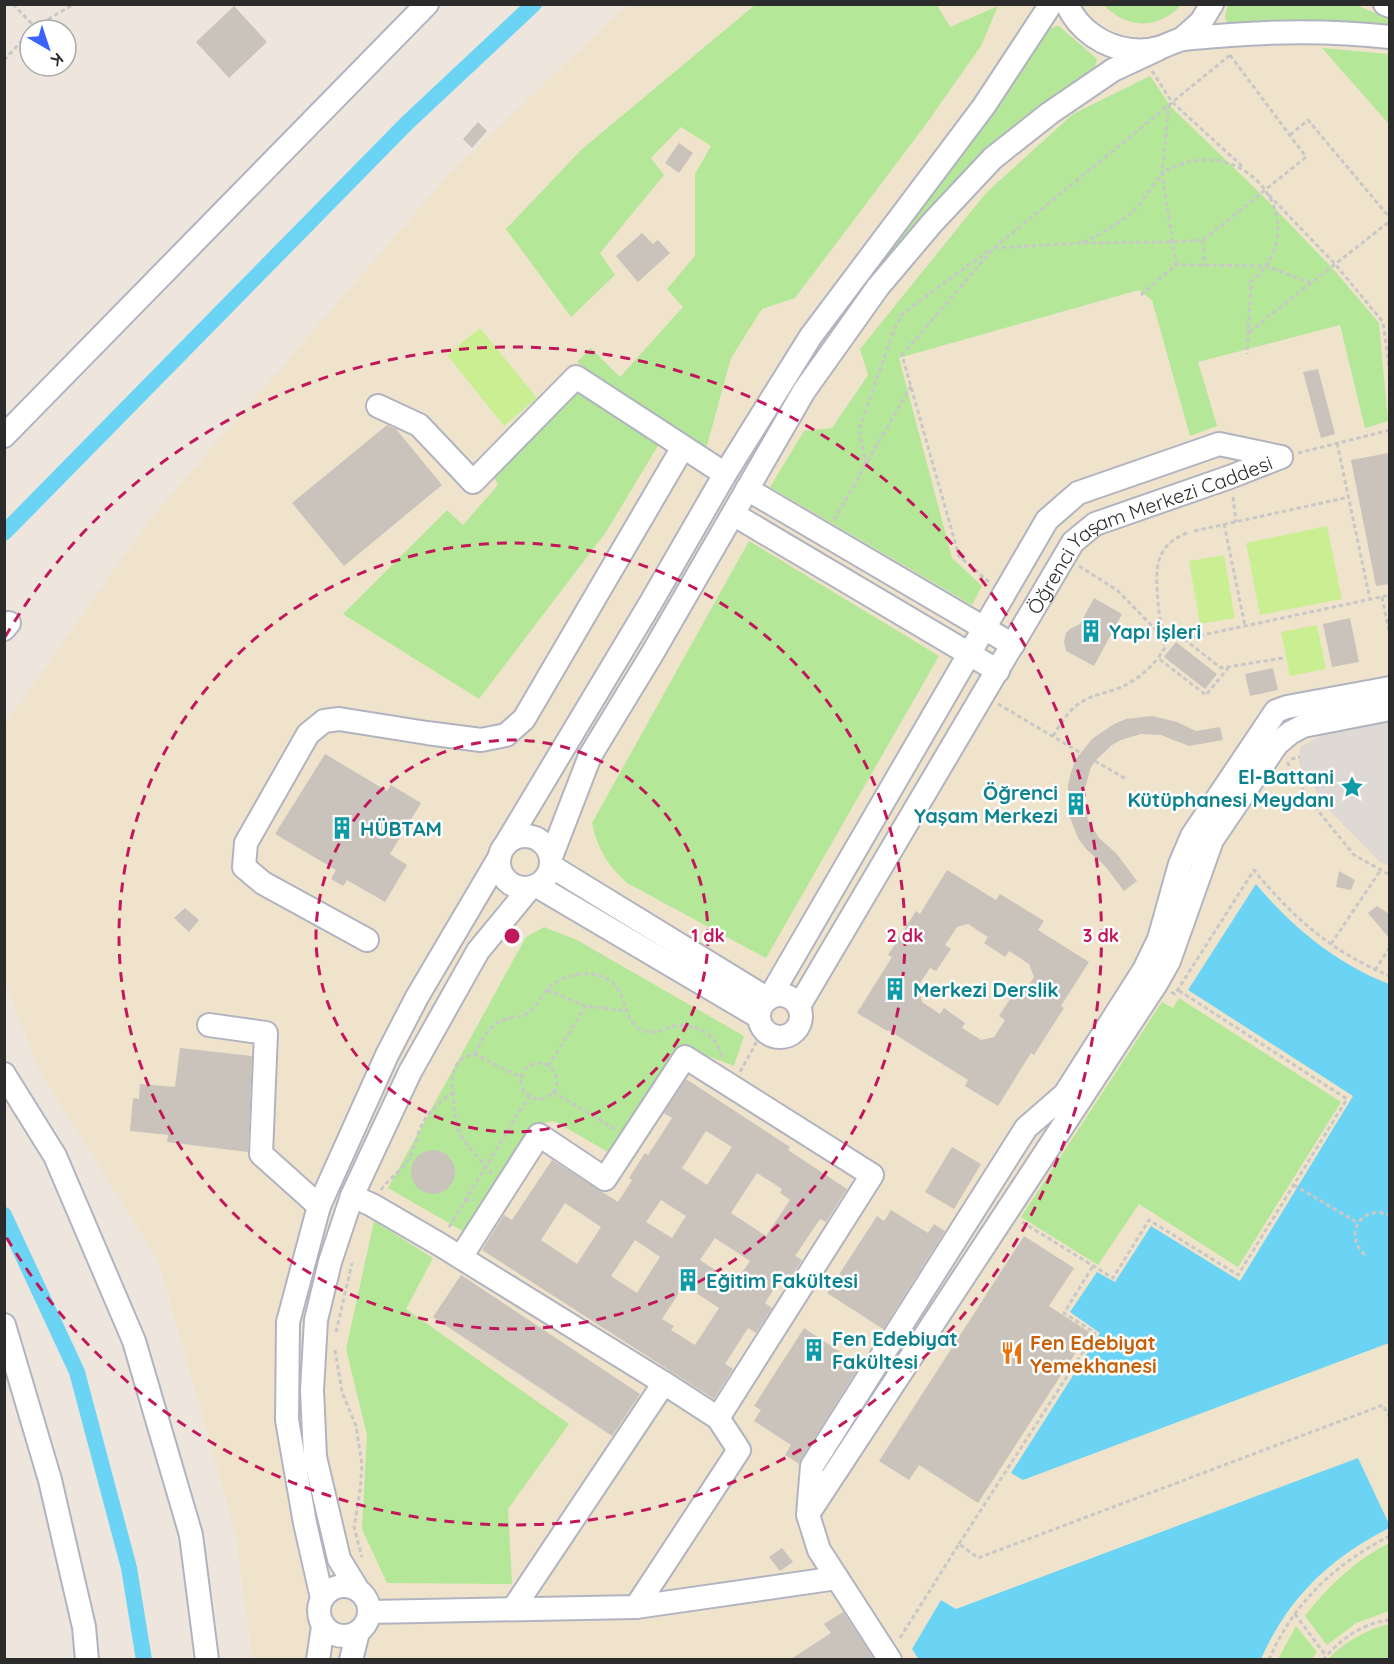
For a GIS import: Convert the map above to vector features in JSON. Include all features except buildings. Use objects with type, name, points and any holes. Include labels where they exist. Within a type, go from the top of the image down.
[{"type":"street","points":[[4,436],[427,4]]},
{"type":"street","points":[[322,1598],[305,1523],[287,1420],[288,1322],[319,1206],[387,1055],[417,997],[502,851],[725,474],[811,336],[984,106],[1051,4]]},
{"type":"street","points":[[1068,4],[1071,13],[1087,32],[1108,45],[1154,58]]},
{"type":"street","points":[[358,1590],[349,1586],[338,1586],[329,1590],[322,1598],[319,1617],[323,1626],[331,1633],[349,1636],[358,1632],[368,1618],[369,1608],[365,1598],[339,1559],[315,1457],[312,1390],[316,1320],[330,1262],[362,1201],[410,1072],[478,951],[533,887],[544,880],[549,873],[590,756],[652,654],[804,391],[878,287],[932,223],[993,158],[1050,113],[1113,70],[1154,58],[1182,39],[1201,22],[1212,4]]},
{"type":"street","points":[[1182,39],[1308,32],[1389,37]]},
{"type":"street","points":[[378,406],[419,425],[473,482],[576,377],[725,474]]},
{"type":"street","name":"Öğrenci Yaşam Merkezi Caddesi","points":[[765,1011],[968,653],[1047,520],[1078,493],[1219,444],[1281,457]]},
{"type":"street","points":[[367,940],[263,883],[244,867],[246,843],[308,734],[324,721],[339,720],[481,740],[506,735],[524,719],[683,447]]},
{"type":"street","name":"Öğrenci Yaşam Merkezi Caddesi","points":[[799,1006],[1073,542],[1095,524],[1281,457]]},
{"type":"street","points":[[747,489],[1013,645]]},
{"type":"street","points":[[733,514],[998,670]]},
{"type":"street","points":[[889,1658],[819,1550],[808,1515],[812,1466],[1026,1128],[1065,1094],[1144,969],[1159,939],[1180,864],[1191,836],[1276,711],[1389,688]]},
{"type":"street","points":[[808,1515],[1006,1213],[1167,987],[1169,962],[1212,840],[1278,744],[1290,733],[1303,726],[1389,710]]},
{"type":"street","points":[[765,1011],[533,887],[512,886],[501,874],[502,851],[513,839],[521,837],[537,839],[543,843],[551,862],[765,1011],[771,1036],[786,1037],[793,1033],[801,1020],[799,1006],[789,996],[779,995],[765,1011]]},
{"type":"street","points":[[209,1025],[266,1033],[261,1154],[319,1206]]},
{"type":"street","points":[[461,1257],[539,1136],[605,1179],[685,1057],[872,1175],[718,1418]]},
{"type":"street","points":[[4,1074],[55,1156],[134,1341],[191,1535],[207,1659]]},
{"type":"street","points":[[362,1201],[461,1257],[718,1418],[739,1449],[636,1607]]},
{"type":"street","points":[[4,1325],[50,1480],[84,1627],[87,1659]]},
{"type":"street","points":[[513,1609],[664,1383]]},
{"type":"street","points":[[369,1612],[636,1607],[837,1578]]},
{"type":"street","points":[[318,1659],[323,1626]]},
{"type":"street","points":[[351,1659],[358,1632]]},
{"type":"path","points":[[13,4],[23,18]]},
{"type":"path","points":[[51,18],[74,4]]},
{"type":"path","points":[[4,60],[18,45]]},
{"type":"path","points":[[990,583],[959,556],[902,355],[994,248],[1203,240],[1306,157],[1230,55],[1228,48]]},
{"type":"path","points":[[866,465],[859,430],[892,335],[902,314],[994,248],[1230,55]]},
{"type":"path","points":[[1154,58],[1171,103],[1252,176],[1335,264],[1383,322],[1389,374]]},
{"type":"path","points":[[1171,103],[1162,173],[1176,265]]},
{"type":"path","points":[[1249,332],[1389,220],[1308,120],[1290,135]]},
{"type":"path","points":[[1081,243],[1128,216],[1140,204],[1162,173],[1184,162],[1207,159],[1230,163],[1242,168],[1252,176]]},
{"type":"path","points":[[1247,354],[1251,282],[1266,266],[1275,246],[1277,225],[1272,204],[1264,190]]},
{"type":"path","points":[[1203,240],[1204,265]]},
{"type":"path","points":[[1141,295],[1176,265],[1266,266],[1311,283]]},
{"type":"path","points":[[826,535],[911,386]]},
{"type":"path","points":[[1281,457],[1389,430]]},
{"type":"path","points":[[1337,443],[1370,599]]},
{"type":"path","points":[[1230,477],[1236,522]]},
{"type":"path","points":[[1194,531],[1349,497]]},
{"type":"path","points":[[1224,524],[1245,626]]},
{"type":"path","points":[[1187,533],[1172,540],[1166,546],[1158,563],[1160,621],[1165,632],[1174,638],[1184,639],[1389,595]]},
{"type":"path","points":[[1053,736],[1066,715],[1081,702],[1130,683],[1144,673],[1166,646],[1160,634],[1117,590],[1064,557]]},
{"type":"path","points":[[1382,597],[1389,636]]},
{"type":"path","points":[[1160,634],[1165,632]]},
{"type":"path","points":[[1184,639],[1221,668],[1283,658]]},
{"type":"path","points":[[1158,658],[1206,695],[1229,667]]},
{"type":"path","points":[[983,696],[1081,753]]},
{"type":"path","points":[[1299,757],[1286,760],[1307,797],[1354,855],[1389,876]]},
{"type":"path","points":[[1095,761],[1126,779]]},
{"type":"path","points":[[1006,1213],[1113,1278],[1149,1220],[1238,1275],[1296,1186],[1347,1099],[1167,987],[1254,870],[1291,913],[1331,945],[1389,976]]},
{"type":"path","points":[[1331,945],[1380,871]]},
{"type":"path","points":[[1375,970],[1389,946]]},
{"type":"path","points":[[496,1179],[460,1135],[455,1120],[452,1080],[455,1068],[463,1059],[474,1054],[490,1028],[503,1020],[526,1014],[558,981],[568,977],[596,974],[612,982],[622,996],[632,1022],[644,1031],[659,1032],[675,1026],[700,1029],[713,1040],[722,1054],[727,1084]]},
{"type":"path","points":[[547,990],[586,1006],[626,1011]]},
{"type":"path","points":[[548,1066],[586,1006]]},
{"type":"path","points":[[727,1084],[765,1011]]},
{"type":"path","points":[[474,1054],[522,1078]]},
{"type":"path","points":[[534,1064],[540,1064],[548,1066],[555,1073],[556,1085],[553,1092],[539,1099],[529,1096],[524,1090],[522,1078],[524,1072],[534,1064]]},
{"type":"path","points":[[553,1092],[632,1139]]},
{"type":"path","points":[[362,1201],[394,1177],[411,1155],[427,1116],[435,1106],[453,1093]]},
{"type":"path","points":[[439,1244],[529,1096]]},
{"type":"path","points":[[1296,1186],[1358,1222]]},
{"type":"path","points":[[465,1200],[483,1200]]},
{"type":"path","points":[[1365,1255],[1355,1240],[1355,1228],[1358,1222],[1369,1213],[1389,1215]]},
{"type":"path","points":[[336,1332],[352,1262]]},
{"type":"path","points":[[889,1658],[959,1544],[1095,1333],[1064,1312],[1093,1266]]},
{"type":"path","points":[[333,1344],[342,1392],[356,1426],[362,1465],[354,1527],[362,1557]]},
{"type":"path","points":[[959,1544],[978,1558],[1383,1405],[1389,1418]]},
{"type":"path","points":[[1269,1659],[1295,1614],[1314,1591],[1332,1573],[1389,1536]]},
{"type":"path","points":[[1295,1614],[1324,1658],[1350,1635],[1379,1621],[1389,1620]]},
{"type":"shaded area","points":[[627,5],[1389,5],[1389,1659],[252,1659],[236,1535],[158,1260],[37,1067],[5,979],[4,732],[6,723],[151,518],[448,175]]},
{"type":"shaded area","name":"El-Battani Kütüphanesi Meydanı","points":[[1389,721],[1389,866],[1380,862],[1328,809],[1299,764],[1300,747],[1332,730]]},
{"type":"green space","points":[[755,5],[937,5],[950,27],[998,6],[981,46],[924,127],[795,298],[762,309],[731,358],[706,449],[577,362],[591,348],[620,377],[683,307],[667,289],[695,256],[695,174],[711,146],[681,127],[651,158],[664,175],[600,253],[615,275],[571,317],[506,229],[581,150]]},
{"type":"green space","points":[[1104,5],[1181,5],[1163,19],[1143,23],[1123,19]]},
{"type":"green space","points":[[1228,5],[1356,5],[1389,18],[1389,28],[1228,25],[1225,17]]},
{"type":"green space","points":[[1059,26],[1097,59],[1095,67],[1008,133],[837,328],[833,325],[985,123],[1050,29]]},
{"type":"green space","points":[[1322,48],[1389,54],[1389,124]]},
{"type":"green space","points":[[1150,76],[1172,108],[1263,196],[1334,270],[1379,323],[1388,421],[1365,428],[1340,325],[1198,362],[1217,426],[1190,436],[1152,300],[1139,290],[899,358],[952,558],[982,586],[972,605],[770,487],[804,431],[832,428],[868,375],[860,349],[986,193],[1073,114]]},
{"type":"green space","points":[[480,328],[537,398],[504,426],[447,355]]},
{"type":"green space","points":[[565,393],[590,395],[659,444],[606,532],[479,699],[343,614],[447,510],[463,525],[498,485],[491,471]]},
{"type":"green space","points":[[1327,526],[1342,599],[1260,615],[1246,543]]},
{"type":"green space","points":[[749,541],[939,656],[766,958],[627,883],[604,856],[592,823]]},
{"type":"green space","points":[[1224,555],[1235,618],[1200,624],[1189,561]]},
{"type":"green space","points":[[1317,625],[1326,669],[1290,676],[1281,632]]},
{"type":"green space","points":[[544,927],[577,940],[744,1036],[734,1066],[682,1046],[668,1063],[610,1153],[554,1121],[539,1124],[466,1233],[388,1188],[526,937]]},
{"type":"green space","points":[[1179,998],[1341,1102],[1238,1267],[1139,1204],[1098,1265],[1021,1217],[1162,1002],[1173,1008]]},
{"type":"green space","points":[[374,1221],[433,1258],[406,1309],[569,1424],[508,1509],[512,1584],[387,1583],[362,1529],[367,1435],[346,1349]]},
{"type":"green space","points":[[1389,1543],[1389,1611],[1356,1623],[1327,1645],[1305,1616],[1343,1575],[1365,1557]]},
{"type":"green space","points":[[1389,1624],[1389,1659],[1328,1659],[1356,1637]]},
{"type":"green space","points":[[1296,1626],[1317,1652],[1312,1659],[1278,1659]]},
{"type":"water","points":[[1256,884],[1316,943],[1351,966],[1389,984],[1389,1343],[1023,1480],[1011,1473],[1100,1333],[1070,1312],[1097,1272],[1115,1282],[1151,1226],[1240,1281],[1353,1096],[1188,990]]},
{"type":"water","points":[[1358,1458],[1389,1528],[1348,1553],[1313,1582],[1284,1617],[1261,1659],[919,1660],[912,1649],[941,1600],[956,1609]]},
{"type":"waterway","points":[[4,533],[407,123],[534,4]]},
{"type":"waterway","points":[[4,1215],[77,1372],[129,1568],[144,1660]]},
{"type":"place","name":"Yapı İşleri","points":[[1091,631]]},
{"type":"place","name":"El-Battani Kütüphanesi Meydanı","points":[[1352,787]]},
{"type":"place","name":"Öğrenci Yaşam Merkezi","points":[[1076,804]]},
{"type":"place","name":"HÜBTAM","points":[[342,828]]},
{"type":"place","name":"Merkezi Derslik","points":[[895,989]]},
{"type":"place","name":"Eğitim Fakültesi","points":[[688,1280]]},
{"type":"place","name":"Fen Edebiyat Fakültesi","points":[[814,1350]]},
{"type":"place","name":"Fen Edebiyat Yemekhanesi","points":[[1012,1353]]}]
